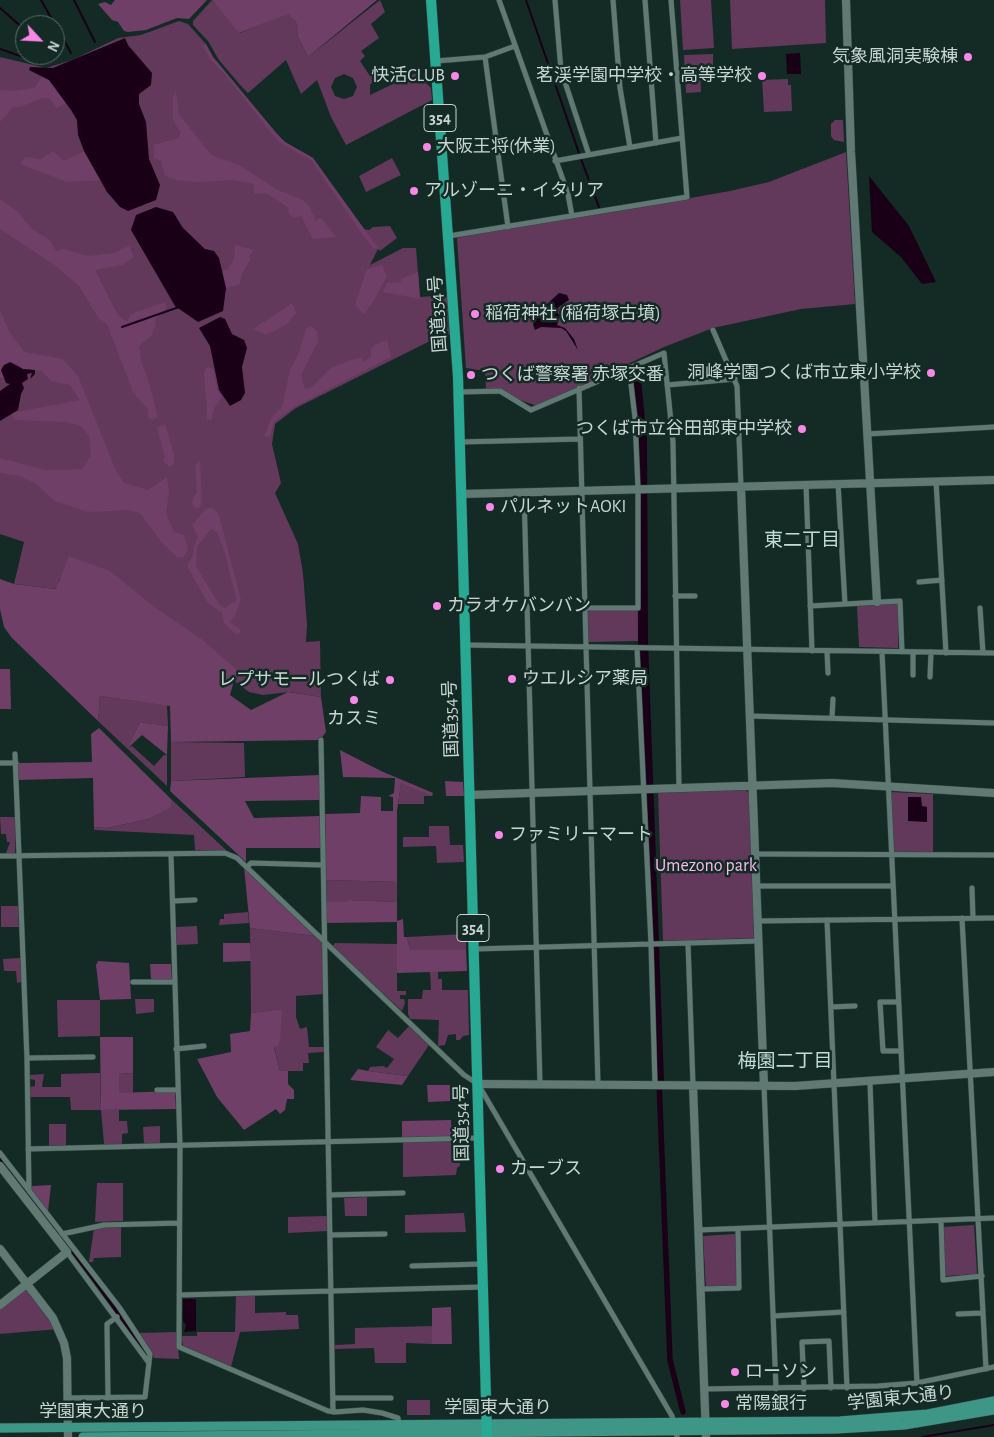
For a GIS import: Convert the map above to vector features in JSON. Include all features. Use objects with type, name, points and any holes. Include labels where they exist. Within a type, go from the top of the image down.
[{"type":"highway","name":"国道354号","points":[[431,0],[449,236],[460,442],[487,1431]]},
{"type":"main road","name":"学園東大通り","points":[[706,1430],[928,1414],[994,1401]]},
{"type":"main road","name":"学園東大通り","points":[[83,1437],[399,1429],[487,1431],[880,1427],[949,1419],[994,1410]]},
{"type":"main road","name":"学園東大通り","points":[[0,1428],[68,1433],[293,1433]]},
{"type":"street","points":[[499,0],[568,194],[572,216]]},
{"type":"street","points":[[555,0],[561,70],[590,155]]},
{"type":"street","points":[[613,0],[620,88],[630,147]]},
{"type":"street","points":[[645,0],[656,143]]},
{"type":"street","points":[[449,236],[686,197],[671,0]]},
{"type":"street","points":[[846,0],[851,152],[877,602]]},
{"type":"street","points":[[436,61],[486,57],[515,46]]},
{"type":"street","points":[[486,57],[508,227]]},
{"type":"street","points":[[555,161],[682,138]]},
{"type":"street","points":[[712,330],[735,379],[741,486],[776,1389]]},
{"type":"street","points":[[458,392],[500,391],[531,410],[664,353],[673,442],[674,596],[679,788]]},
{"type":"street","points":[[585,608],[638,608],[642,489],[629,367]]},
{"type":"street","points":[[667,385],[735,379]]},
{"type":"street","points":[[579,388],[598,1084]]},
{"type":"street","points":[[867,434],[994,427]]},
{"type":"street","points":[[460,442],[580,439]]},
{"type":"street","points":[[936,480],[946,653]]},
{"type":"street","points":[[462,494],[936,480],[994,480]]},
{"type":"street","points":[[838,483],[845,604]]},
{"type":"street","points":[[806,484],[812,651]]},
{"type":"street","points":[[524,492],[540,1084]]},
{"type":"street","points":[[918,582],[942,580]]},
{"type":"street","points":[[674,596],[695,596]]},
{"type":"street","points":[[810,606],[900,601],[902,652]]},
{"type":"street","points":[[980,608],[983,653]]},
{"type":"street","points":[[465,646],[994,653]]},
{"type":"street","points":[[637,648],[658,1085]]},
{"type":"street","points":[[827,651],[828,673]]},
{"type":"street","points":[[882,652],[917,1382]]},
{"type":"street","points":[[913,652],[913,675]]},
{"type":"street","points":[[930,677],[931,652]]},
{"type":"street","points":[[832,699],[832,718]]},
{"type":"street","points":[[750,716],[994,723]]},
{"type":"street","points":[[321,740],[333,1412]]},
{"type":"street","points":[[15,754],[27,1058],[29,1191]]},
{"type":"street","points":[[0,763],[16,762]]},
{"type":"street","points":[[469,795],[832,783],[994,793]]},
{"type":"street","points":[[0,856],[227,853],[247,867],[464,1076],[478,1084],[764,1086],[870,1082],[994,1072]]},
{"type":"street","points":[[172,854],[174,982],[180,1146],[179,1347],[333,1412],[363,1410],[398,1418],[399,1429]]},
{"type":"street","points":[[755,854],[994,855]]},
{"type":"street","points":[[247,867],[251,863],[322,865]]},
{"type":"street","points":[[756,886],[893,886]]},
{"type":"street","points":[[972,888],[973,918]]},
{"type":"street","points":[[173,901],[195,900]]},
{"type":"street","points":[[962,918],[986,1369]]},
{"type":"street","points":[[758,921],[994,918]]},
{"type":"street","points":[[828,920],[847,1388]]},
{"type":"street","points":[[473,949],[758,941]]},
{"type":"street","points":[[688,943],[706,1430]]},
{"type":"street","points":[[133,982],[174,982]]},
{"type":"street","points":[[898,1002],[880,1002],[883,1051],[901,1051]]},
{"type":"street","points":[[831,1007],[855,1006]]},
{"type":"street","points":[[176,1049],[204,1046]]},
{"type":"street","points":[[27,1058],[93,1057]]},
{"type":"street","points":[[870,1082],[875,1223]]},
{"type":"street","points":[[478,1084],[675,1430]]},
{"type":"street","points":[[157,1090],[178,1090]]},
{"type":"street","points":[[28,1149],[479,1138]]},
{"type":"street","points":[[0,1153],[123,1314],[150,1354],[145,1398],[68,1398]]},
{"type":"street","points":[[0,1166],[117,1316],[149,1362]]},
{"type":"street","points":[[329,1195],[403,1193]]},
{"type":"street","points":[[699,1230],[994,1218]]},
{"type":"street","points":[[941,1220],[943,1280],[982,1276]]},
{"type":"street","points":[[62,1234],[92,1226],[119,1223],[179,1223]]},
{"type":"street","points":[[701,1289],[739,1288],[738,1229]]},
{"type":"street","points":[[330,1235],[385,1234]]},
{"type":"street","points":[[0,1249],[53,1318],[64,1343],[67,1358],[68,1433]]},
{"type":"street","points":[[0,1305],[67,1252]]},
{"type":"street","points":[[412,1266],[482,1264]]},
{"type":"street","points":[[179,1295],[483,1288]]},
{"type":"street","points":[[773,1316],[844,1312]]},
{"type":"street","points":[[958,1314],[983,1314]]},
{"type":"street","points":[[108,1398],[107,1324],[117,1316]]},
{"type":"street","points":[[804,1388],[802,1342],[829,1341],[831,1388]]},
{"type":"street","points":[[704,1390],[847,1388],[917,1382],[994,1367]]},
{"type":"street","points":[[333,1398],[391,1398]]},
{"type":"green space","points":[[212,0],[240,33],[288,13],[296,22],[298,37],[308,57],[380,0],[385,12],[371,24],[379,38],[361,51],[365,56],[360,61],[370,76],[376,73],[378,76],[370,85],[370,95],[416,73],[431,88],[432,100],[346,145],[331,117],[317,80],[301,94],[286,60],[248,93],[219,60],[208,41],[193,25],[193,21]],"holes":[[[344,74],[353,78],[357,87],[353,96],[344,99],[335,96],[331,87],[335,78]]]},
{"type":"green space","points":[[680,0],[711,0],[714,48],[683,50]]},
{"type":"green space","points":[[730,0],[825,0],[826,43],[732,49]]},
{"type":"green space","points":[[179,21],[188,24],[277,134],[285,142],[313,158],[363,229],[369,230],[373,227],[390,226],[397,238],[380,251],[378,249],[370,265],[403,248],[416,248],[420,297],[448,295],[449,335],[440,336],[296,408],[275,424],[272,444],[281,483],[275,493],[298,544],[303,573],[307,625],[306,642],[320,641],[321,697],[289,692],[263,695],[249,692],[212,664],[60,578],[57,589],[14,584],[24,542],[0,534],[0,57],[15,61],[15,65],[33,65],[46,68],[65,65],[65,62],[118,38],[141,35]]},
{"type":"green space","points":[[713,54],[713,66],[700,67],[701,92],[686,93],[684,55]]},
{"type":"green space","points":[[788,79],[788,85],[791,85],[792,111],[764,112],[762,80]]},
{"type":"green space","points":[[835,120],[843,120],[844,142],[834,140],[831,136],[831,124]]},
{"type":"green space","points":[[846,152],[855,304],[801,309],[713,328],[664,347],[538,406],[486,389],[485,371],[466,368],[457,238],[508,227],[617,211],[730,191],[769,182]]},
{"type":"green space","points":[[392,158],[401,175],[366,192],[359,176]]},
{"type":"green space","points":[[898,603],[898,648],[859,647],[857,606]]},
{"type":"green space","points":[[588,611],[638,611],[638,641],[588,642]]},
{"type":"green space","points":[[100,696],[167,705],[168,726],[140,722],[128,748],[132,746],[154,766],[164,755],[167,755],[167,786],[98,721]]},
{"type":"green space","points":[[171,742],[244,743],[245,777],[171,781]]},
{"type":"green space","points":[[401,782],[432,796],[424,796],[424,804],[398,804]]},
{"type":"green space","name":"Umezono park","points":[[745,789],[750,795],[754,938],[663,941],[658,792]]},
{"type":"green space","points":[[891,792],[933,794],[933,854],[894,852]]},
{"type":"green space","points":[[172,800],[226,850],[195,850],[194,835],[94,830],[94,827],[107,828],[149,819],[170,807]]},
{"type":"green space","points":[[0,817],[16,817],[15,853],[6,853],[10,842],[7,842],[6,834],[1,834]]},
{"type":"green space","points":[[429,826],[449,826],[450,845],[463,845],[464,862],[437,863],[436,846],[403,847],[403,837],[429,837]]},
{"type":"green space","points":[[326,880],[397,882],[397,902],[348,900],[348,902],[327,902]]},
{"type":"green space","points":[[1,906],[18,906],[19,927],[1,927]]},
{"type":"green space","points":[[248,912],[249,923],[219,925],[220,919],[224,919],[224,914]]},
{"type":"green space","points":[[197,926],[198,944],[176,945],[175,927]]},
{"type":"green space","points":[[250,928],[315,936],[323,943],[324,994],[296,996],[296,1017],[300,1029],[307,1027],[309,1047],[324,1047],[324,1052],[308,1053],[309,1063],[303,1063],[303,1071],[280,1071],[274,1046],[282,1009],[251,1013]]},
{"type":"green space","points":[[466,934],[466,950],[410,950],[407,937]]},
{"type":"green space","points":[[335,943],[397,944],[397,991],[406,991],[406,995],[400,995],[400,999],[404,999],[405,1003],[402,1011],[332,947]]},
{"type":"green space","points":[[20,958],[22,982],[17,983],[16,971],[4,971],[3,959]]},
{"type":"green space","points":[[430,972],[438,972],[438,979],[442,979],[442,990],[468,990],[469,1035],[456,1040],[456,1034],[448,1035],[445,1045],[438,1046],[439,1020],[410,1019],[408,1014],[408,999],[422,999],[423,990],[431,990]]},
{"type":"green space","points":[[135,999],[154,999],[154,1012],[136,1014]]},
{"type":"green space","points":[[57,1000],[100,1000],[100,1036],[58,1037]]},
{"type":"green space","points":[[409,1026],[429,1045],[408,1076],[368,1071],[370,1067],[383,1066],[387,1068],[394,1059],[376,1047],[388,1030],[398,1038]]},
{"type":"green space","points":[[100,1073],[101,1110],[71,1110],[70,1097],[29,1097],[30,1087],[35,1086],[35,1080],[30,1079],[30,1075],[44,1074],[42,1087],[61,1087],[61,1074]]},
{"type":"green space","points":[[133,1073],[133,1093],[119,1093],[119,1074]]},
{"type":"green space","points":[[101,1110],[119,1110],[119,1121],[127,1121],[128,1133],[122,1134],[122,1144],[104,1144]]},
{"type":"green space","points":[[49,1124],[66,1124],[66,1145],[49,1146]]},
{"type":"green space","points":[[160,1126],[160,1143],[144,1144],[143,1127]]},
{"type":"green space","points":[[458,1141],[460,1166],[457,1168],[456,1175],[403,1177],[403,1142]]},
{"type":"green space","points":[[97,1183],[123,1183],[123,1221],[95,1222]]},
{"type":"green space","points":[[367,1197],[367,1216],[345,1216],[344,1198]]},
{"type":"green space","points":[[464,1213],[466,1232],[405,1233],[405,1215]]},
{"type":"green space","points":[[327,1216],[328,1231],[288,1233],[288,1217]]},
{"type":"green space","points":[[974,1225],[977,1274],[945,1276],[942,1227]]},
{"type":"green space","points":[[121,1227],[121,1257],[94,1258],[93,1262],[89,1262],[94,1228]]},
{"type":"green space","points":[[736,1234],[739,1286],[706,1288],[703,1236]]},
{"type":"green space","points":[[27,1287],[58,1329],[0,1334],[0,1307]]},
{"type":"green space","points":[[255,1295],[255,1313],[286,1312],[286,1315],[298,1315],[299,1329],[240,1332],[231,1367],[183,1346],[181,1336],[197,1336],[197,1332],[235,1332],[236,1296]]},
{"type":"green space","points":[[432,1326],[432,1344],[406,1343],[406,1363],[375,1363],[374,1348],[335,1349],[335,1345],[355,1344],[355,1328]]},
{"type":"green space","points":[[177,1332],[179,1359],[154,1358],[138,1333]]},
{"type":"green space","points":[[407,1400],[430,1400],[430,1415],[407,1415]]},
{"type":"shaded area","points":[[115,0],[207,0],[189,19],[177,18],[146,30],[128,32],[124,31],[118,22],[112,20],[98,4],[105,2],[111,5]]},
{"type":"shaded area","points":[[212,0],[377,0],[308,57],[298,37],[296,22],[288,14],[239,33]]},
{"type":"shaded area","points":[[125,38],[128,45],[152,73],[151,85],[139,94],[139,104],[146,122],[149,159],[160,185],[156,200],[128,211],[120,207],[107,192],[84,151],[78,135],[77,120],[71,110],[49,80],[29,70],[30,67],[53,68],[65,65],[65,63]]},
{"type":"shaded area","points":[[206,44],[213,57],[277,134],[285,142],[313,158],[378,248],[374,249],[360,231],[311,160],[282,144],[273,135],[228,78],[210,59],[203,46]]},
{"type":"shaded area","points":[[800,53],[801,74],[787,74],[786,54]]},
{"type":"shaded area","points":[[42,77],[49,80],[66,103],[57,108],[50,99],[43,98],[20,107],[13,107],[0,122],[0,90],[12,91],[34,88]]},
{"type":"shaded area","points":[[176,91],[179,114],[211,155],[239,165],[278,190],[303,200],[309,206],[316,221],[319,218],[323,220],[336,237],[313,239],[301,216],[295,218],[291,216],[288,212],[289,208],[266,193],[254,194],[254,184],[233,180],[198,182],[176,180],[165,176],[161,161],[154,158],[153,145],[179,138],[180,132],[173,120],[173,97]]},
{"type":"shaded area","points":[[53,151],[64,161],[84,151],[101,180],[67,182],[20,164],[25,157],[41,159]]},
{"type":"shaded area","points":[[869,176],[909,226],[936,282],[922,284],[901,257],[872,232]]},
{"type":"shaded area","points":[[0,199],[17,211],[32,229],[50,240],[56,251],[63,249],[88,256],[114,253],[129,246],[134,257],[122,265],[95,270],[117,314],[127,322],[131,314],[165,302],[167,308],[155,319],[156,324],[151,336],[139,346],[141,361],[158,417],[152,420],[148,418],[148,410],[133,392],[107,324],[99,319],[79,286],[53,264],[0,229]]},
{"type":"shaded area","points":[[156,207],[173,212],[183,228],[205,249],[214,251],[219,258],[226,288],[223,311],[198,322],[175,306],[131,230],[136,215]]},
{"type":"shaded area","points":[[235,245],[254,250],[249,256],[250,260],[242,273],[240,284],[226,288],[222,272],[228,269],[234,259]]},
{"type":"shaded area","points":[[382,265],[387,276],[364,314],[355,305],[367,269]]},
{"type":"shaded area","points":[[418,272],[420,299],[383,292],[387,283],[401,282],[401,279]]},
{"type":"shaded area","points":[[559,293],[567,295],[569,300],[559,307],[557,312],[560,316],[557,325],[565,328],[574,339],[578,350],[566,331],[561,328],[541,327],[535,330],[533,324],[546,305]]},
{"type":"shaded area","points":[[291,304],[294,306],[296,313],[286,325],[266,335],[253,329]]},
{"type":"shaded area","points":[[0,310],[10,333],[24,352],[63,359],[78,376],[116,471],[124,483],[148,490],[167,477],[169,493],[166,513],[174,532],[184,535],[188,550],[183,558],[177,557],[163,544],[140,513],[129,510],[88,512],[55,501],[35,483],[20,476],[0,473],[0,458],[45,470],[66,470],[82,469],[91,456],[89,436],[81,426],[66,422],[15,420],[11,413],[80,400],[70,385],[51,381],[42,371],[23,369],[16,364],[1,371],[4,378],[0,377]]},
{"type":"shaded area","points":[[220,317],[225,319],[232,334],[244,340],[247,348],[242,367],[245,393],[241,400],[230,406],[219,390],[210,346],[199,328]]},
{"type":"shaded area","points":[[311,326],[317,331],[318,341],[301,375],[305,389],[312,387],[331,368],[354,359],[362,358],[362,362],[371,357],[371,349],[374,345],[387,340],[391,357],[294,407],[274,422],[270,437],[264,436],[272,417],[282,407],[290,370],[300,350],[306,329]]},
{"type":"shaded area","points":[[10,362],[23,369],[35,370],[35,374],[30,379],[32,373],[27,374],[28,379],[22,383],[24,388],[18,410],[0,421],[0,391],[10,384],[6,383],[1,370],[4,365]]},
{"type":"shaded area","points":[[206,368],[213,369],[218,390],[222,397],[214,408],[212,419],[209,420],[206,419],[204,374]]},
{"type":"shaded area","points":[[165,424],[174,454],[174,464],[170,467],[163,461],[165,457],[157,428]]},
{"type":"shaded area","points":[[200,460],[202,503],[199,508],[195,508],[192,503],[193,497],[197,493],[195,466]]},
{"type":"shaded area","points":[[212,508],[218,512],[241,600],[236,614],[230,622],[240,629],[241,633],[236,634],[224,623],[222,613],[208,603],[187,566],[193,555],[198,537],[192,525],[206,509]],"holes":[[[211,529],[217,532],[237,600],[225,608],[219,604],[196,566],[197,547]]]},
{"type":"shaded area","points":[[69,556],[110,571],[153,606],[204,641],[237,670],[230,695],[251,710],[288,692],[321,697],[326,732],[320,740],[171,742],[170,706],[100,696],[98,721],[12,638],[4,627],[0,609],[0,579],[14,584],[56,589]]},
{"type":"shaded area","points":[[0,669],[10,669],[11,709],[0,709]]},
{"type":"shaded area","points":[[140,722],[168,726],[167,755],[142,735],[127,749]]},
{"type":"shaded area","points":[[99,728],[172,800],[171,807],[149,819],[107,828],[94,827],[93,778],[18,780],[18,763],[92,762],[91,734]]},
{"type":"shaded area","points":[[340,750],[381,771],[433,793],[432,796],[401,783],[397,811],[397,882],[326,880],[325,814],[360,813],[361,796],[381,797],[381,811],[393,811],[393,797],[388,796],[394,793],[395,778],[343,777]]},
{"type":"shaded area","points":[[319,775],[320,800],[245,801],[254,818],[320,816],[320,848],[246,848],[246,862],[170,791],[171,781]]},
{"type":"shaded area","points":[[445,781],[463,782],[464,796],[446,796]]},
{"type":"shaded area","points":[[908,797],[921,797],[922,806],[927,807],[927,822],[908,821]]},
{"type":"shaded area","points":[[244,867],[315,936],[250,928]]},
{"type":"shaded area","points":[[348,900],[397,902],[397,921],[403,919],[404,937],[407,937],[410,950],[466,950],[467,971],[397,973],[397,922],[327,923],[327,902],[347,902]]},
{"type":"shaded area","points":[[223,943],[250,943],[251,961],[223,962]]},
{"type":"shaded area","points":[[98,961],[129,963],[131,999],[100,1000],[96,965]]},
{"type":"shaded area","points":[[150,964],[171,964],[172,980],[151,979]]},
{"type":"shaded area","points":[[282,1009],[280,1041],[278,1046],[274,1047],[280,1071],[288,1071],[288,1084],[294,1090],[294,1099],[287,1099],[285,1110],[280,1114],[276,1109],[244,1130],[217,1097],[197,1059],[231,1052],[230,1034],[250,1031],[251,1013]]},
{"type":"shaded area","points":[[100,1037],[133,1037],[133,1073],[119,1074],[119,1093],[173,1091],[175,1093],[176,1109],[101,1110]]},
{"type":"shaded area","points":[[358,1069],[408,1076],[402,1085],[350,1080]]},
{"type":"shaded area","points":[[427,1085],[450,1085],[450,1101],[428,1102]]},
{"type":"shaded area","points":[[451,1120],[452,1137],[402,1139],[402,1121]]},
{"type":"shaded area","points":[[0,1158],[113,1303],[145,1354],[91,1278],[0,1163]]},
{"type":"shaded area","points":[[51,1185],[48,1212],[31,1190],[32,1186]]},
{"type":"shaded area","points":[[183,1299],[196,1299],[196,1331],[184,1332],[186,1325],[183,1321]]},
{"type":"shaded area","points":[[451,1307],[452,1344],[432,1344],[432,1308]]},
{"type":"waterway","points":[[41,0],[71,53]]},
{"type":"waterway","points":[[74,0],[95,42]]},
{"type":"waterway","points":[[526,0],[579,153]]},
{"type":"waterway","points":[[0,8],[15,21]]},
{"type":"waterway","points":[[0,49],[15,54]]},
{"type":"waterway","points":[[581,159],[599,207]]},
{"type":"waterway","points":[[122,327],[179,307]]},
{"type":"waterway","points":[[635,370],[642,440],[643,642],[659,1081]]},
{"type":"waterway","points":[[659,1081],[670,1360],[683,1412]]},
{"type":"waterway","points":[[922,1437],[994,1425]]},
{"type":"place","name":"気象風洞実験棟","points":[[968,57]]},
{"type":"place","name":"快活CLUB","points":[[455,76]]},
{"type":"place","name":"茗渓学園中学校・高等学校","points":[[762,76]]},
{"type":"place","name":"大阪王将(休業)","points":[[427,147]]},
{"type":"place","name":"アルゾーニ・イタリア","points":[[414,191]]},
{"type":"place","name":"稲荷神社 (稲荷塚古墳)","points":[[475,314]]},
{"type":"place","name":"洞峰学園つくば市立東小学校","points":[[931,373]]},
{"type":"place","name":"つくば警察署 赤塚交番","points":[[471,375]]},
{"type":"place","name":"つくば市立谷田部東中学校","points":[[802,429]]},
{"type":"place","name":"パルネットAOKI","points":[[490,507]]},
{"type":"place","name":"カラオケバンバン","points":[[437,606]]},
{"type":"place","name":"ウエルシア薬局","points":[[512,679]]},
{"type":"place","name":"レプサモールつくば","points":[[390,680]]},
{"type":"place","name":"カスミ","points":[[354,700]]},
{"type":"place","name":"ファミリーマート","points":[[499,835]]},
{"type":"place","name":"カーブス","points":[[500,1169]]},
{"type":"place","name":"ローソン","points":[[735,1372]]},
{"type":"place","name":"常陽銀行","points":[[725,1404]]},
{"type":"district","name":"東二丁目","points":[[802,540]]},
{"type":"district","name":"梅園二丁目","points":[[785,1061]]}]
